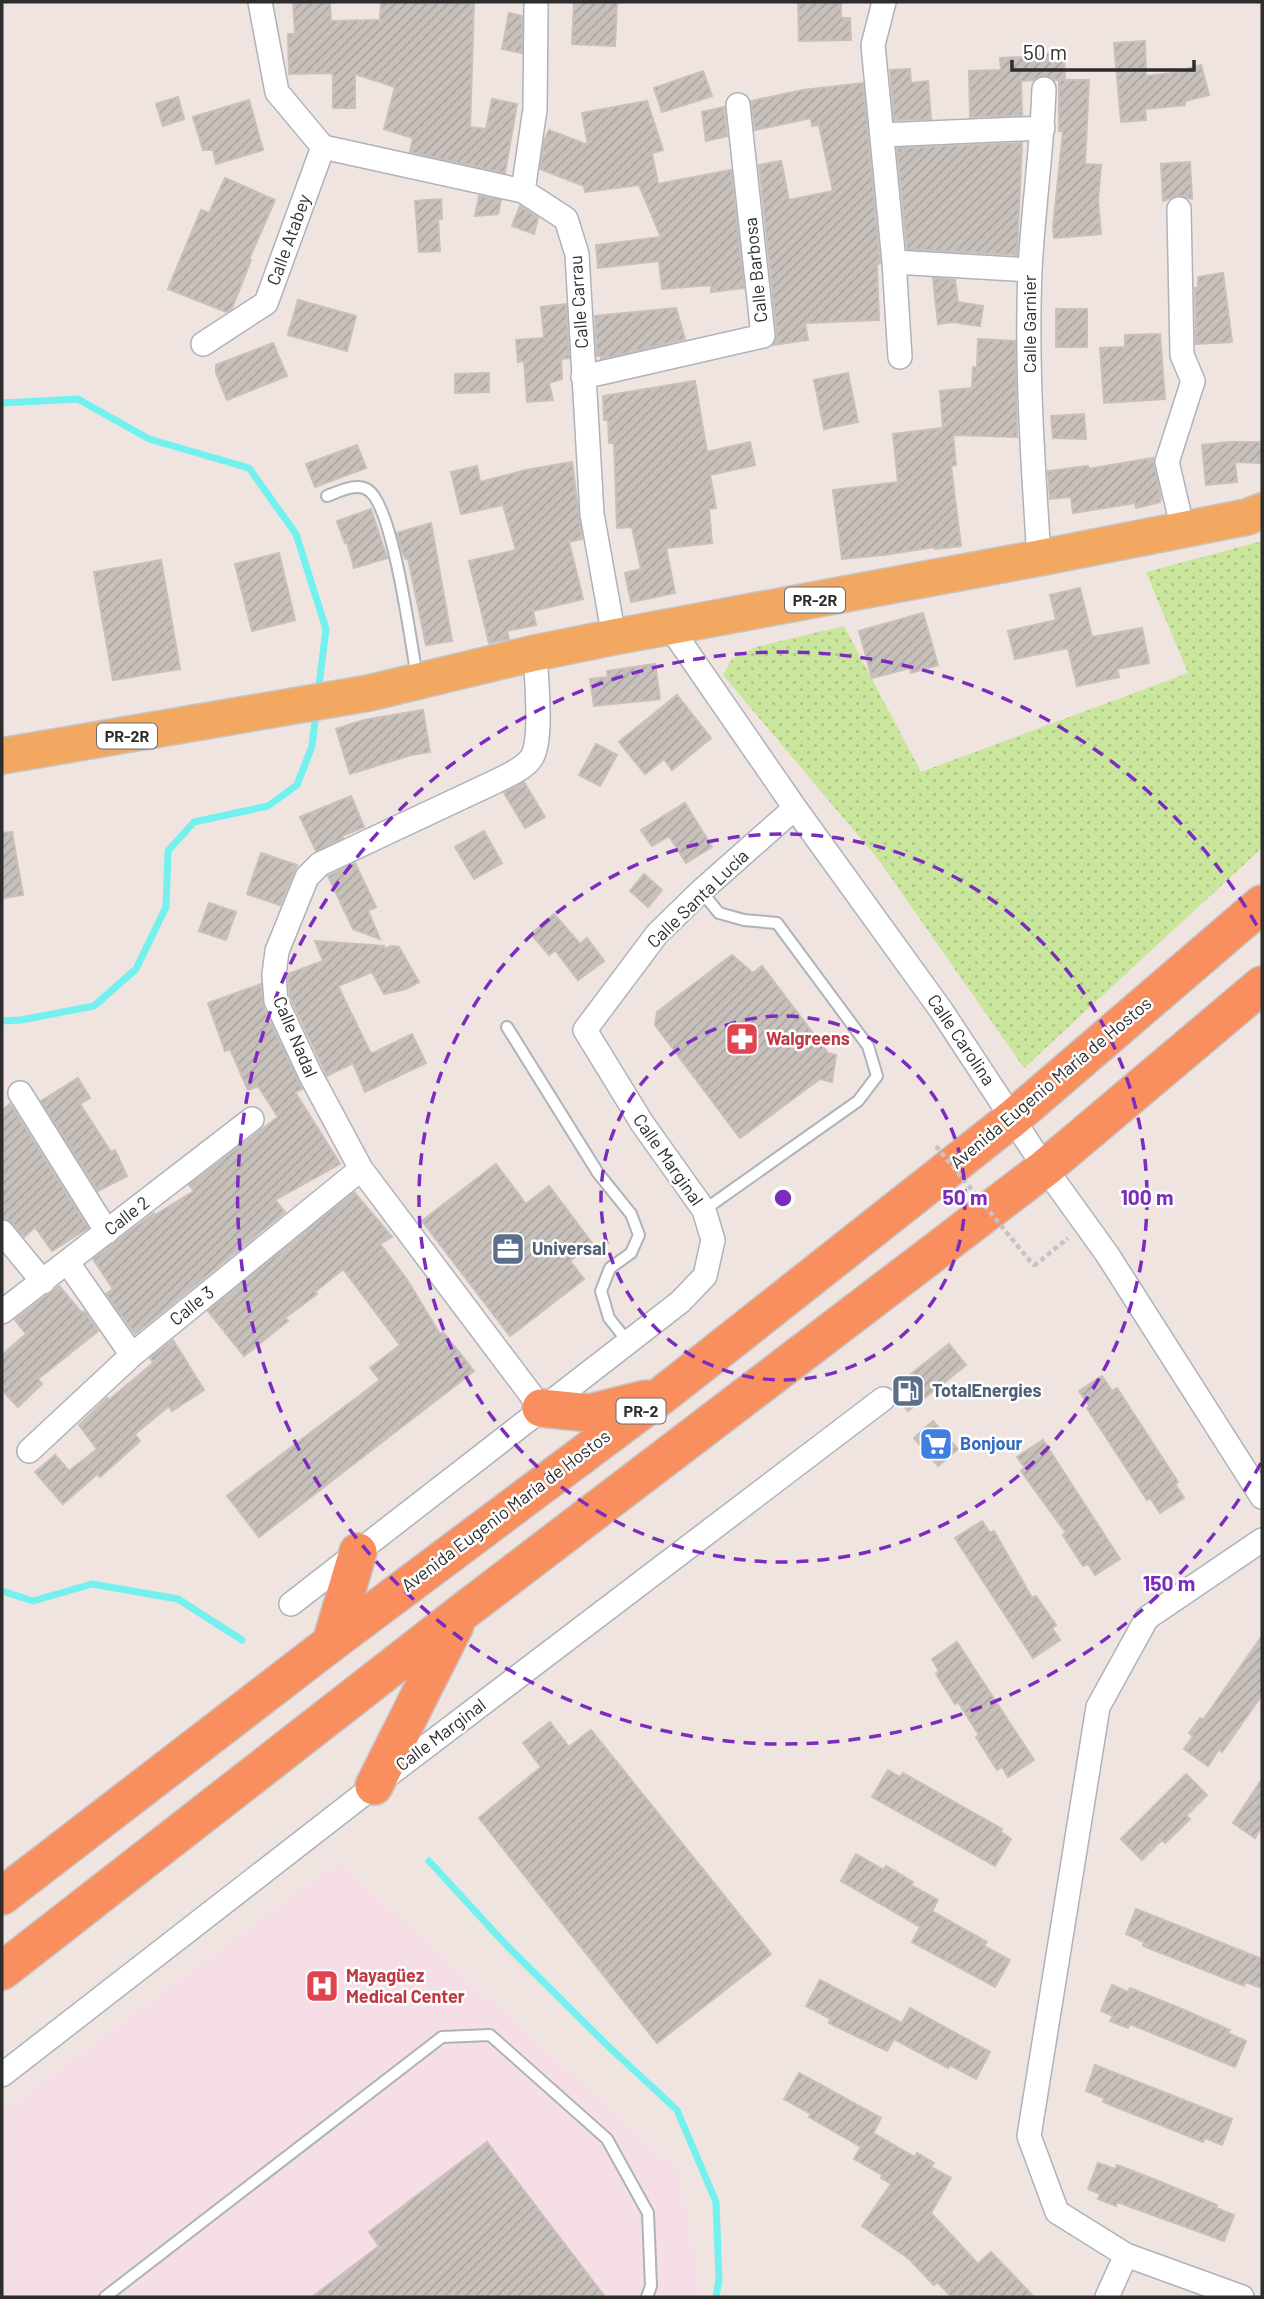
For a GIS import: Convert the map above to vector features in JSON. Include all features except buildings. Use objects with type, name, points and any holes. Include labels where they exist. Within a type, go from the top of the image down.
[{"type":"highway","name":"Avenida Eugenio María de Hostos","points":[[2,1896],[331,1643],[661,1396],[1013,1118],[1262,904]]},
{"type":"highway","points":[[2,1972],[460,1614],[1045,1168],[1262,985]]},
{"type":"highway","points":[[541,1408],[590,1413],[661,1396]]},
{"type":"highway","points":[[331,1643],[358,1552]]},
{"type":"highway","points":[[374,1786],[460,1614]]},
{"type":"main road","name":"PR-2R","points":[[2,756],[369,693],[535,653],[1183,530],[1247,517],[1262,511]]},
{"type":"street","points":[[260,2],[277,92],[323,148]]},
{"type":"street","points":[[884,2],[873,45],[894,262],[900,357]]},
{"type":"street","points":[[523,191],[535,109],[536,6]]},
{"type":"street","name":"Calle Garnier","points":[[1039,558],[1030,413],[1030,270],[1044,89]]},
{"type":"street","name":"Calle Barbosa","points":[[583,377],[763,336],[737,105]]},
{"type":"street","points":[[883,135],[1043,128]]},
{"type":"street","name":"Calle Carrau","points":[[323,148],[523,191],[566,219],[578,254],[592,514],[614,637]]},
{"type":"street","name":"Calle Atabey","points":[[203,344],[266,303],[323,148]]},
{"type":"street","points":[[1179,209],[1182,355],[1193,381],[1167,462],[1183,530]]},
{"type":"street","points":[[894,262],[1030,270]]},
{"type":"street","name":"Calle Carolina","points":[[670,627],[795,808],[941,1010],[1045,1168],[1107,1254],[1262,1497]]},
{"type":"street","name":"Calle Nadal","points":[[535,653],[539,715],[533,756],[519,769],[501,779],[320,864],[307,877],[277,951],[274,975],[276,1001],[310,1074],[361,1169],[541,1408]]},
{"type":"street","name":"Calle Santa Lucía","points":[[585,1030],[657,934],[795,808]]},
{"type":"street","name":"Calle Marginal","points":[[290,1604],[680,1303],[705,1276],[713,1240],[704,1210],[642,1123],[585,1030]]},
{"type":"street","points":[[20,1093],[107,1232]]},
{"type":"street","name":"Calle 2","points":[[2,1312],[252,1119]]},
{"type":"street","name":"Calle 3","points":[[29,1451],[132,1355],[361,1169]]},
{"type":"street","points":[[2,1232],[43,1282]]},
{"type":"street","points":[[68,1263],[132,1355]]},
{"type":"street","name":"Calle Marginal","points":[[2,2075],[374,1786],[883,1399]]},
{"type":"street","points":[[1242,2297],[1126,2255],[1057,2212],[1029,2136],[1098,1707],[1147,1618],[1262,1540]]},
{"type":"street","points":[[1107,2297],[1126,2255]]},
{"type":"lane","points":[[327,496],[347,489],[367,488],[375,495],[384,513],[419,683]]},
{"type":"lane","points":[[701,891],[719,913],[744,920],[777,923],[868,1046],[877,1076],[858,1101],[704,1210]]},
{"type":"lane","points":[[507,1027],[598,1173],[631,1214],[639,1235],[631,1252],[610,1268],[601,1291],[608,1318],[628,1342]]},
{"type":"lane","points":[[105,2297],[442,2037],[490,2035],[607,2139],[648,2213],[651,2286],[647,2297]]},
{"type":"path","points":[[936,1146],[1034,1266],[1060,1245]]},
{"type":"shaded area","name":"Mayagüez Medical Center","points":[[338,1861],[678,2170],[700,2279],[694,2297],[2,2297],[2,2111]]},
{"type":"green space","points":[[1262,541],[1262,848],[1024,1068],[878,859],[723,675],[732,659],[756,647],[844,626],[921,772],[1188,673],[1146,572]]},
{"type":"waterway","points":[[2,403],[78,399],[149,439],[249,468],[296,534],[326,629],[318,693]]},
{"type":"waterway","points":[[2,1021],[94,1006],[136,969],[166,907],[168,851],[194,822],[268,806],[297,785],[312,746],[316,712]]},
{"type":"waterway","points":[[2,1591],[33,1601],[92,1584],[178,1599],[242,1640]]},
{"type":"waterway","points":[[429,1861],[508,1947],[677,2110],[716,2202],[719,2279],[716,2297]]},
{"type":"place","name":"Walgreens","points":[[742,1039]]},
{"type":"place","name":"Universal","points":[[508,1249]]},
{"type":"place","name":"TotalEnergies","points":[[908,1391]]},
{"type":"place","name":"Bonjour","points":[[936,1444]]},
{"type":"place","name":"Mayagüez Medical Center","points":[[322,1986]]}]
